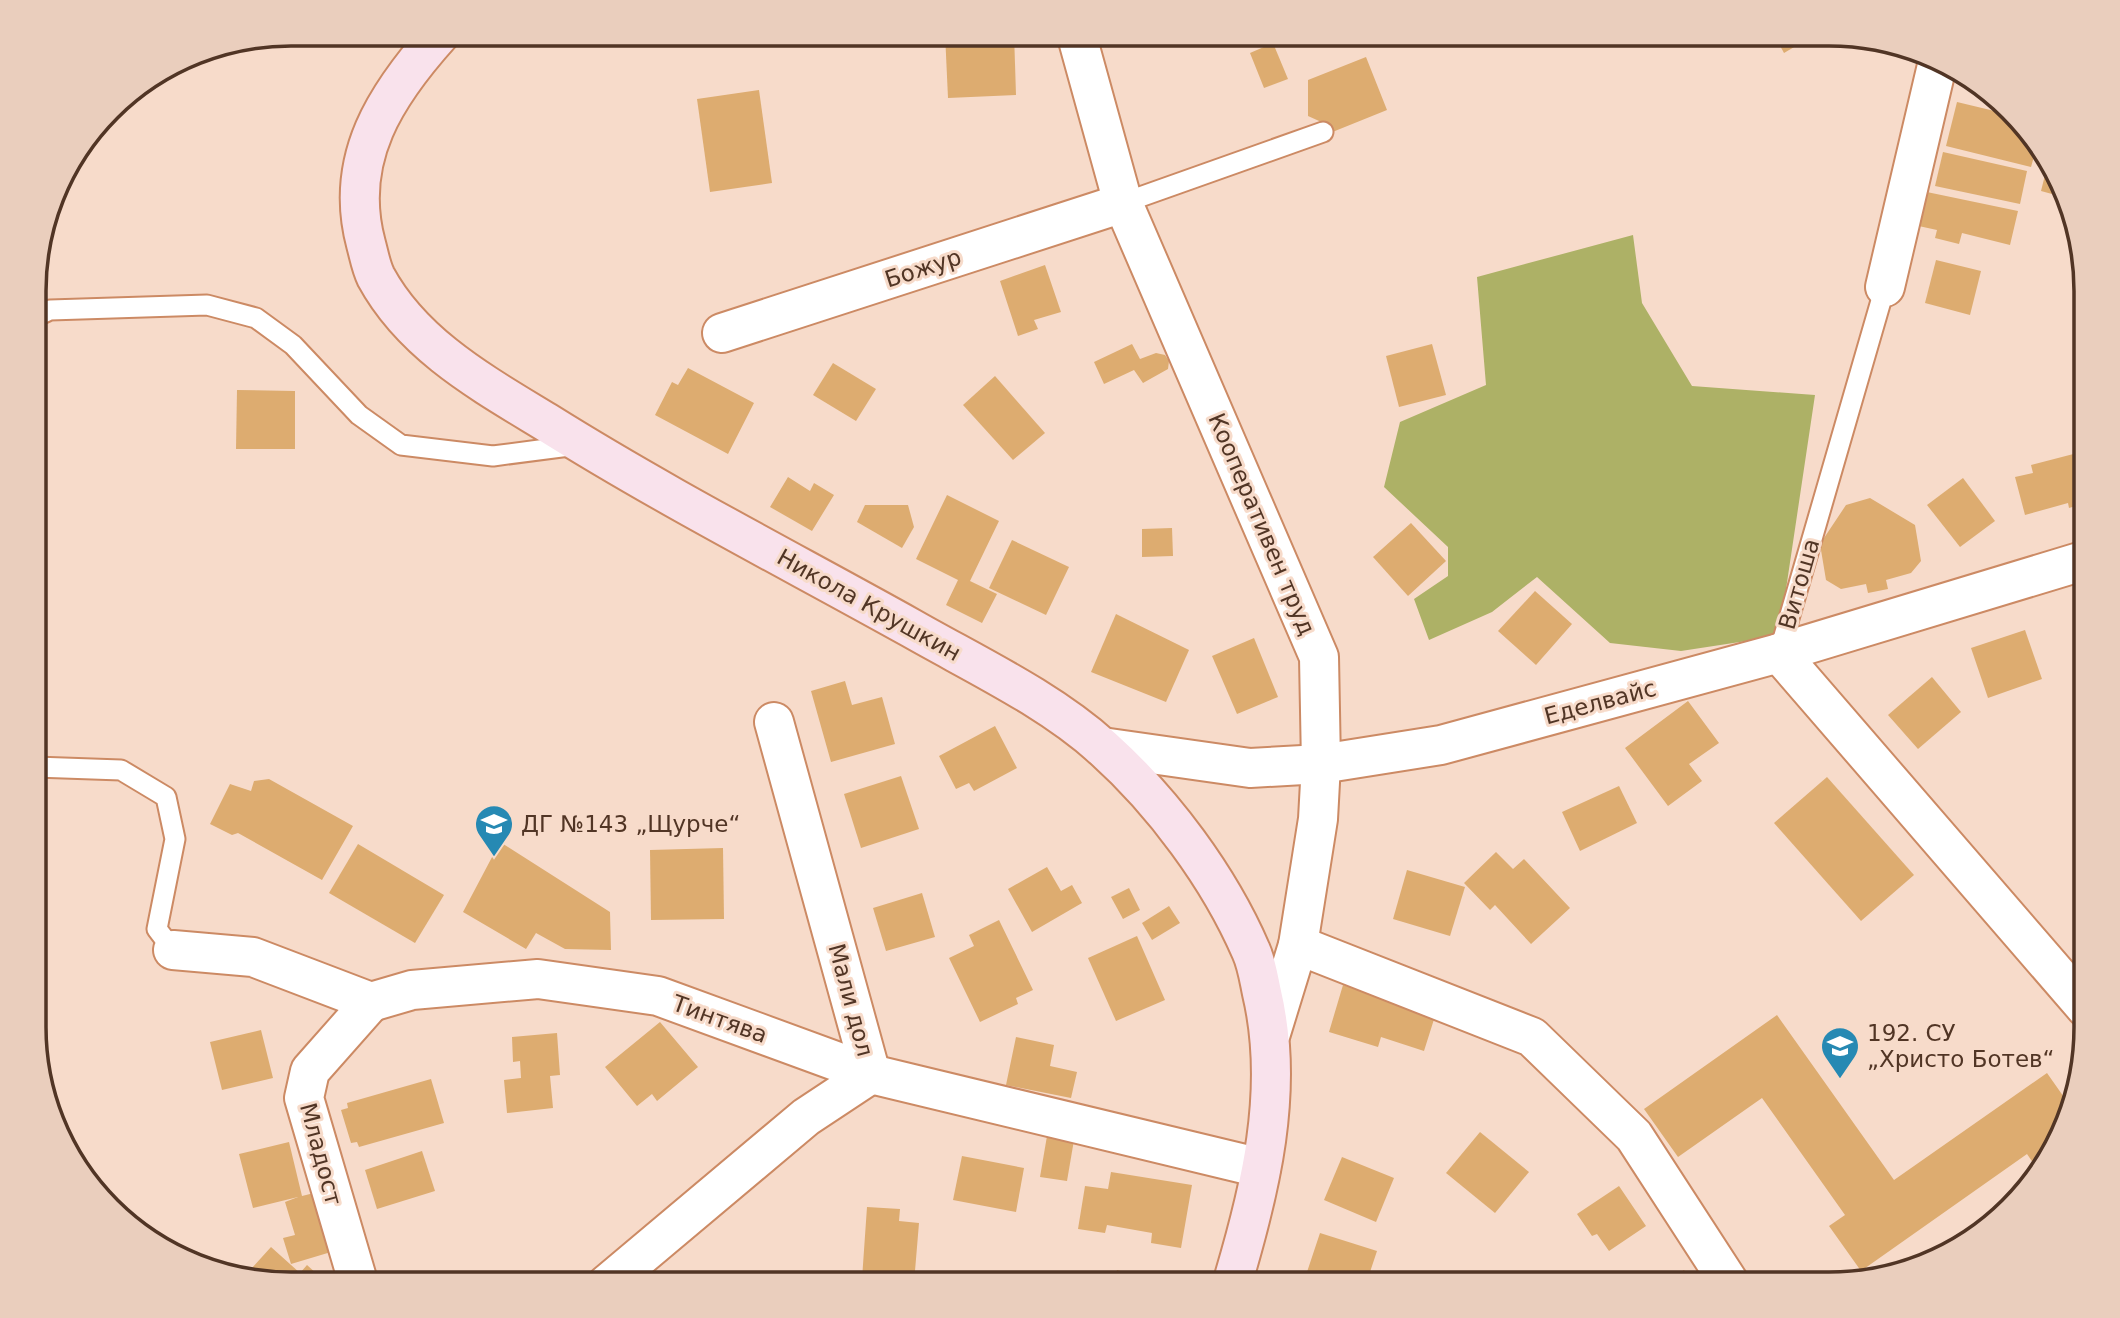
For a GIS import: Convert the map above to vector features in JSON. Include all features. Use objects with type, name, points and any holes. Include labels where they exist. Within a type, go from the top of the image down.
[{"type":"street","name":"Никола Крушкин","points":[[430,46],[381,110],[362,160],[360,221],[374,274],[407,323],[464,371],[581,444],[1024,691],[1102,747],[1166,815],[1219,891],[1253,954],[1271,1033],[1271,1098],[1261,1168],[1251,1222],[1236,1272]]},
{"type":"street","name":"Кооперативен труд","points":[[1080,46],[1123,203],[1319,657],[1321,764],[1318,819],[1298,945],[1271,1033]]},
{"type":"street","name":"Витоша","points":[[1885,286],[1936,70]]},
{"type":"street","name":"Божур","points":[[722,333],[1123,203]]},
{"type":"street","name":"Еделвайс","points":[[1102,747],[1250,768],[1321,764],[1441,745],[1779,653],[2074,564]]},
{"type":"street","name":"Витоша","points":[[1779,653],[2074,994]]},
{"type":"street","name":"Мали дол","points":[[621,1272],[795,1126],[871,1074],[774,722]]},
{"type":"street","points":[[1298,945],[1532,1037],[1634,1136],[1722,1272]]},
{"type":"street","points":[[173,950],[253,957],[371,1002]]},
{"type":"street","name":"Тинтява","points":[[371,1002],[412,990],[538,979],[658,996],[871,1074],[1261,1168]]},
{"type":"street","name":"Младост","points":[[355,1272],[304,1098],[310,1071],[371,1002]]},
{"type":"lane","points":[[1123,203],[1323,132]]},
{"type":"lane","name":"Витоша","points":[[1779,653],[1885,286]]},
{"type":"lane","points":[[46,312],[207,305],[256,318],[293,345],[359,415],[401,445],[492,456],[581,444]]},
{"type":"lane","points":[[46,767],[121,770],[166,797],[176,839],[157,929],[173,950]]},
{"type":"green space","points":[[1633,235],[1642,303],[1692,386],[1815,395],[1779,636],[1681,651],[1610,643],[1537,577],[1492,612],[1429,640],[1414,599],[1448,576],[1448,547],[1384,487],[1400,422],[1486,385],[1477,277]]},
{"type":"building","points":[[946,46],[1014,46],[1016,95],[948,98]]},
{"type":"building","points":[[1266,46],[1274,46],[1288,79],[1264,88],[1250,53]]},
{"type":"building","points":[[1780,46],[1796,46],[1784,53]]},
{"type":"building","points":[[1366,57],[1387,110],[1330,133],[1328,125],[1308,116],[1308,80]]},
{"type":"building","points":[[759,90],[772,183],[710,192],[697,99]]},
{"type":"building","points":[[1957,102],[1997,112],[2034,156],[2031,167],[1946,146]]},
{"type":"building","points":[[1943,152],[2027,171],[2020,204],[1935,186]]},
{"type":"building","points":[[2045,174],[2055,195],[2041,191]]},
{"type":"building","points":[[1922,191],[2018,211],[2010,245],[1962,233],[1959,244],[1935,238],[1937,230],[1914,225]]},
{"type":"building","points":[[1936,260],[1981,271],[1970,315],[1925,303]]},
{"type":"building","points":[[1045,265],[1061,312],[1034,320],[1038,329],[1018,336],[1000,281]]},
{"type":"building","points":[[1132,344],[1140,359],[1156,353],[1165,355],[1169,361],[1168,369],[1143,383],[1134,370],[1104,384],[1094,362]]},
{"type":"building","points":[[1432,344],[1446,395],[1399,407],[1386,356]]},
{"type":"building","points":[[833,363],[876,389],[856,421],[813,395]]},
{"type":"building","points":[[688,368],[754,403],[728,454],[655,415],[672,382],[678,385]]},
{"type":"building","points":[[995,376],[1045,433],[1013,460],[963,405]]},
{"type":"building","points":[[237,390],[295,391],[295,449],[236,449]]},
{"type":"building","points":[[2074,454],[2074,507],[2069,508],[2068,503],[2025,515],[2015,477],[2033,473],[2031,465]]},
{"type":"building","points":[[788,477],[810,491],[814,483],[834,495],[812,531],[770,507]]},
{"type":"building","points":[[1963,478],[1995,521],[1960,547],[1927,505]]},
{"type":"building","points":[[947,495],[999,521],[970,581],[997,594],[982,623],[946,605],[958,580],[916,559]]},
{"type":"building","points":[[1870,498],[1915,525],[1921,561],[1911,573],[1886,580],[1888,589],[1868,593],[1866,584],[1841,589],[1826,580],[1820,544],[1846,505]]},
{"type":"building","points":[[865,505],[908,505],[914,527],[902,548],[857,522]]},
{"type":"building","points":[[1411,523],[1446,561],[1408,596],[1373,557]]},
{"type":"building","points":[[1172,528],[1173,556],[1142,557],[1142,529]]},
{"type":"building","points":[[1012,540],[1069,567],[1046,615],[989,588]]},
{"type":"building","points":[[1535,591],[1572,624],[1536,665],[1498,631]]},
{"type":"building","points":[[1116,614],[1189,650],[1166,702],[1091,672]]},
{"type":"building","points":[[2025,630],[2042,679],[1988,698],[1971,648]]},
{"type":"building","points":[[1254,638],[1278,697],[1237,714],[1212,656]]},
{"type":"building","points":[[1932,677],[1961,712],[1918,749],[1888,715]]},
{"type":"building","points":[[845,681],[852,705],[882,697],[895,744],[831,762],[811,691]]},
{"type":"building","points":[[1688,701],[1719,743],[1689,764],[1702,781],[1668,806],[1625,748]]},
{"type":"building","points":[[995,726],[1017,768],[974,791],[969,783],[956,789],[939,756]]},
{"type":"building","points":[[901,776],[919,829],[861,848],[844,794]]},
{"type":"building","points":[[1827,777],[1914,875],[1861,921],[1774,823]]},
{"type":"building","points":[[269,779],[353,826],[322,880],[238,833],[232,835],[210,824],[230,784],[251,791],[254,781]]},
{"type":"building","points":[[1619,786],[1637,823],[1580,851],[1562,812]]},
{"type":"building","points":[[500,842],[610,912],[611,950],[565,949],[536,933],[526,949],[463,912]]},
{"type":"building","points":[[358,844],[444,895],[415,943],[329,893]]},
{"type":"building","points":[[723,848],[724,919],[651,920],[650,850]]},
{"type":"building","points":[[1496,852],[1513,869],[1524,859],[1570,908],[1531,944],[1495,905],[1490,910],[1464,883]]},
{"type":"building","points":[[1047,867],[1061,891],[1072,885],[1082,903],[1032,932],[1008,889]]},
{"type":"building","points":[[1407,870],[1465,887],[1450,936],[1393,919]]},
{"type":"building","points":[[1129,888],[1140,910],[1123,919],[1111,897]]},
{"type":"building","points":[[922,893],[935,937],[886,951],[873,908]]},
{"type":"building","points":[[1169,906],[1180,923],[1152,940],[1142,923]]},
{"type":"building","points":[[999,920],[1033,990],[1016,998],[1018,1004],[980,1022],[949,958],[974,946],[969,935]]},
{"type":"building","points":[[1137,936],[1165,1000],[1116,1021],[1088,958]]},
{"type":"building","points":[[1343,985],[1436,1013],[1424,1051],[1381,1037],[1378,1047],[1329,1032]]},
{"type":"building","points":[[1777,1015],[1894,1180],[2047,1073],[2064,1097],[2049,1136],[2033,1163],[2027,1154],[1860,1270],[1829,1226],[1845,1215],[1762,1098],[1678,1157],[1644,1109]]},
{"type":"building","points":[[660,1022],[698,1067],[657,1101],[652,1094],[637,1106],[605,1067]]},
{"type":"building","points":[[261,1030],[273,1078],[222,1090],[210,1042]]},
{"type":"building","points":[[557,1033],[560,1075],[550,1076],[553,1108],[507,1113],[504,1080],[521,1078],[520,1061],[513,1062],[512,1037]]},
{"type":"building","points":[[1016,1037],[1054,1045],[1050,1066],[1077,1072],[1071,1098],[1006,1085]]},
{"type":"building","points":[[431,1079],[444,1123],[359,1147],[357,1142],[351,1143],[341,1110],[348,1108],[347,1103]]},
{"type":"building","points":[[1480,1132],[1529,1172],[1495,1213],[1446,1173]]},
{"type":"building","points":[[1047,1136],[1074,1140],[1067,1181],[1040,1177]]},
{"type":"building","points":[[289,1142],[302,1196],[314,1193],[331,1252],[291,1264],[283,1238],[295,1235],[285,1202],[298,1197],[253,1208],[239,1154]]},
{"type":"building","points":[[422,1151],[435,1191],[377,1209],[365,1170]]},
{"type":"building","points":[[962,1156],[1024,1168],[1016,1212],[953,1200]]},
{"type":"building","points":[[1342,1157],[1394,1178],[1376,1222],[1324,1200]]},
{"type":"building","points":[[1111,1172],[1192,1185],[1181,1248],[1151,1243],[1152,1233],[1107,1225],[1105,1233],[1078,1229],[1085,1186],[1108,1189]]},
{"type":"building","points":[[1619,1186],[1646,1226],[1609,1251],[1597,1234],[1592,1236],[1577,1214]]},
{"type":"building","points":[[867,1207],[900,1209],[899,1221],[919,1223],[915,1272],[862,1272]]},
{"type":"building","points":[[1320,1233],[1377,1251],[1370,1272],[1307,1272]]},
{"type":"building","points":[[271,1247],[299,1272],[275,1272],[251,1269]]},
{"type":"building","points":[[307,1265],[315,1272],[301,1272]]},
{"type":"place","name":"ДГ №143 „Щурче“","points":[[494,858]]},
{"type":"place","name":"192. СУ „Христо Ботев“","points":[[1840,1080]]}]
